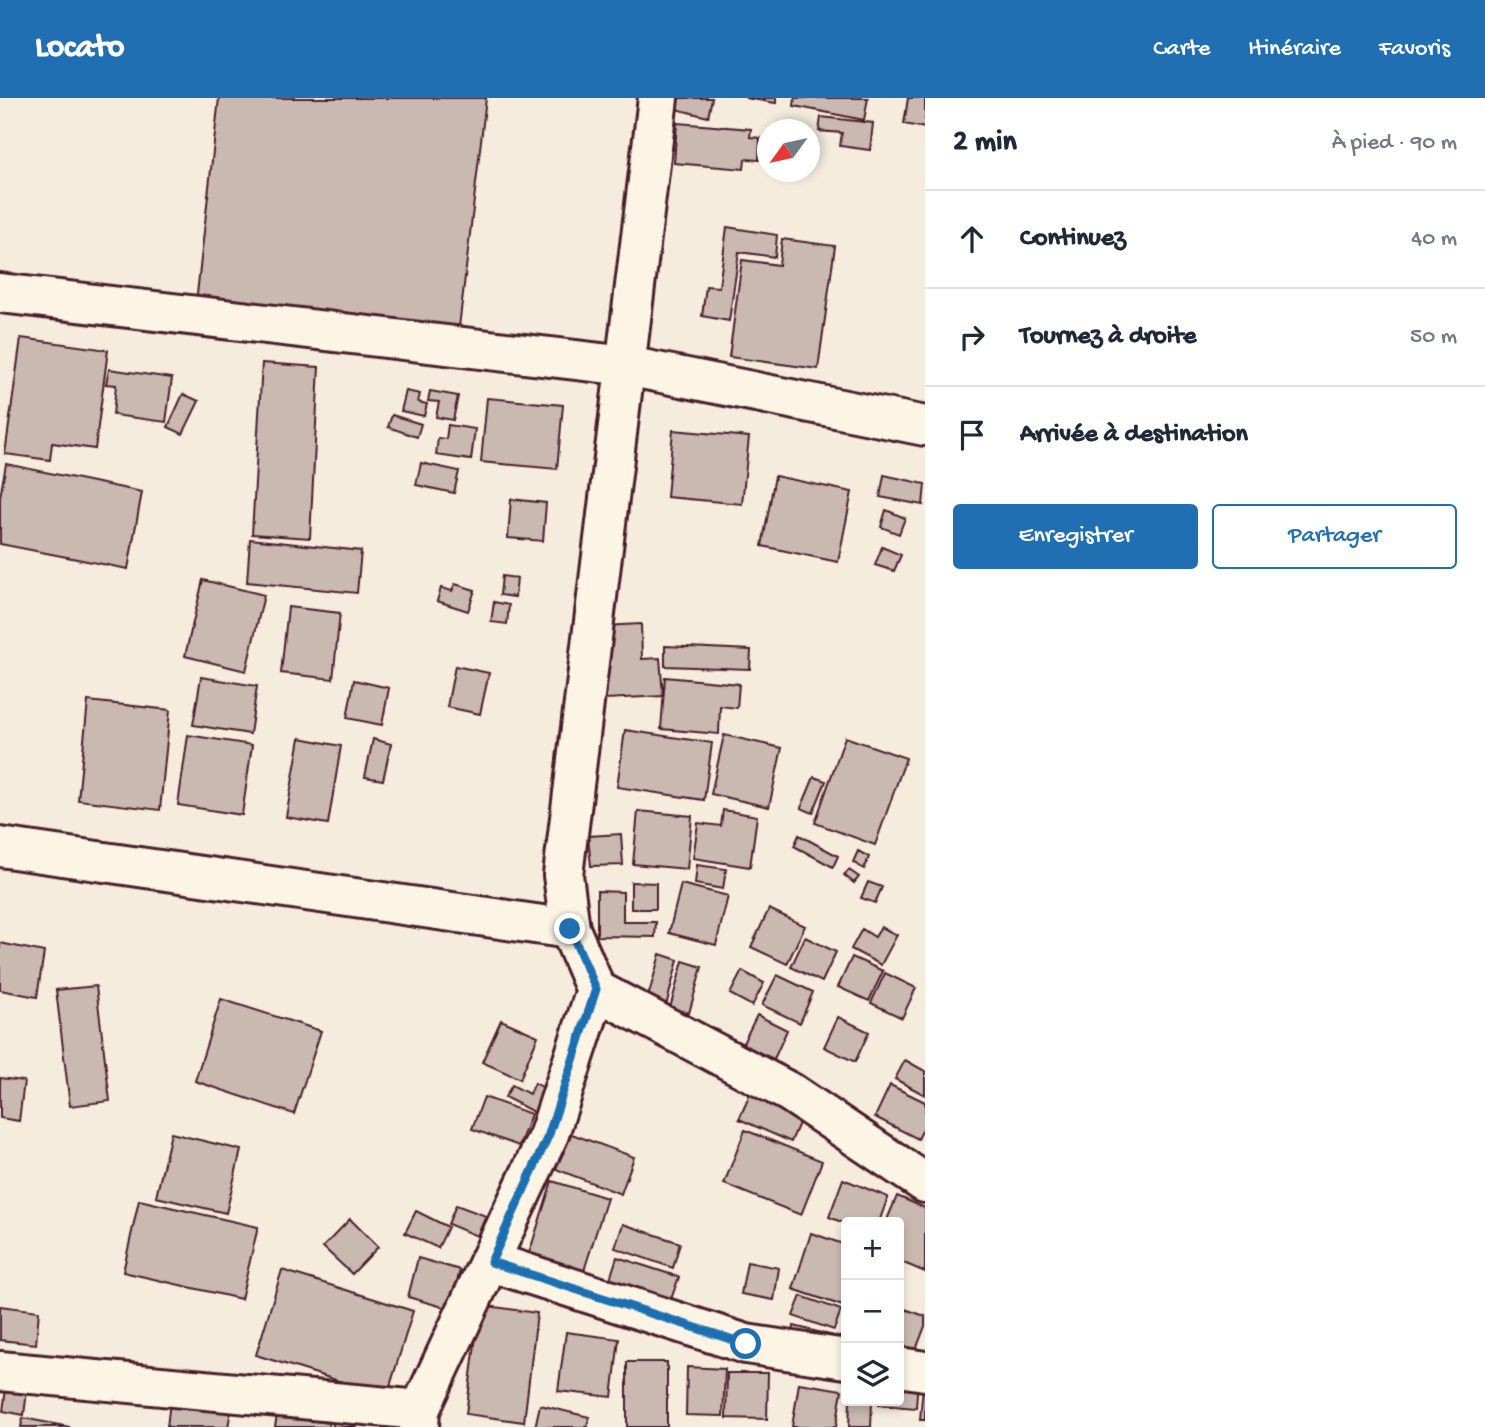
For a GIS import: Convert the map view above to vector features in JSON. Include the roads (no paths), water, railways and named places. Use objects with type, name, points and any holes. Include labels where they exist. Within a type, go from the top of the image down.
[{"type":"street","points":[[657,98],[627,366],[563,875],[570,929],[596,989],[791,1093],[925,1183]]},
{"type":"street","points":[[0,293],[627,366],[925,426]]},
{"type":"street","points":[[0,847],[570,929]]},
{"type":"street","points":[[0,1371],[420,1418],[549,1134],[596,989]]},
{"type":"street","points":[[491,1262],[746,1344],[841,1358]]},
{"type":"street","points":[[904,1368],[925,1371]]}]
